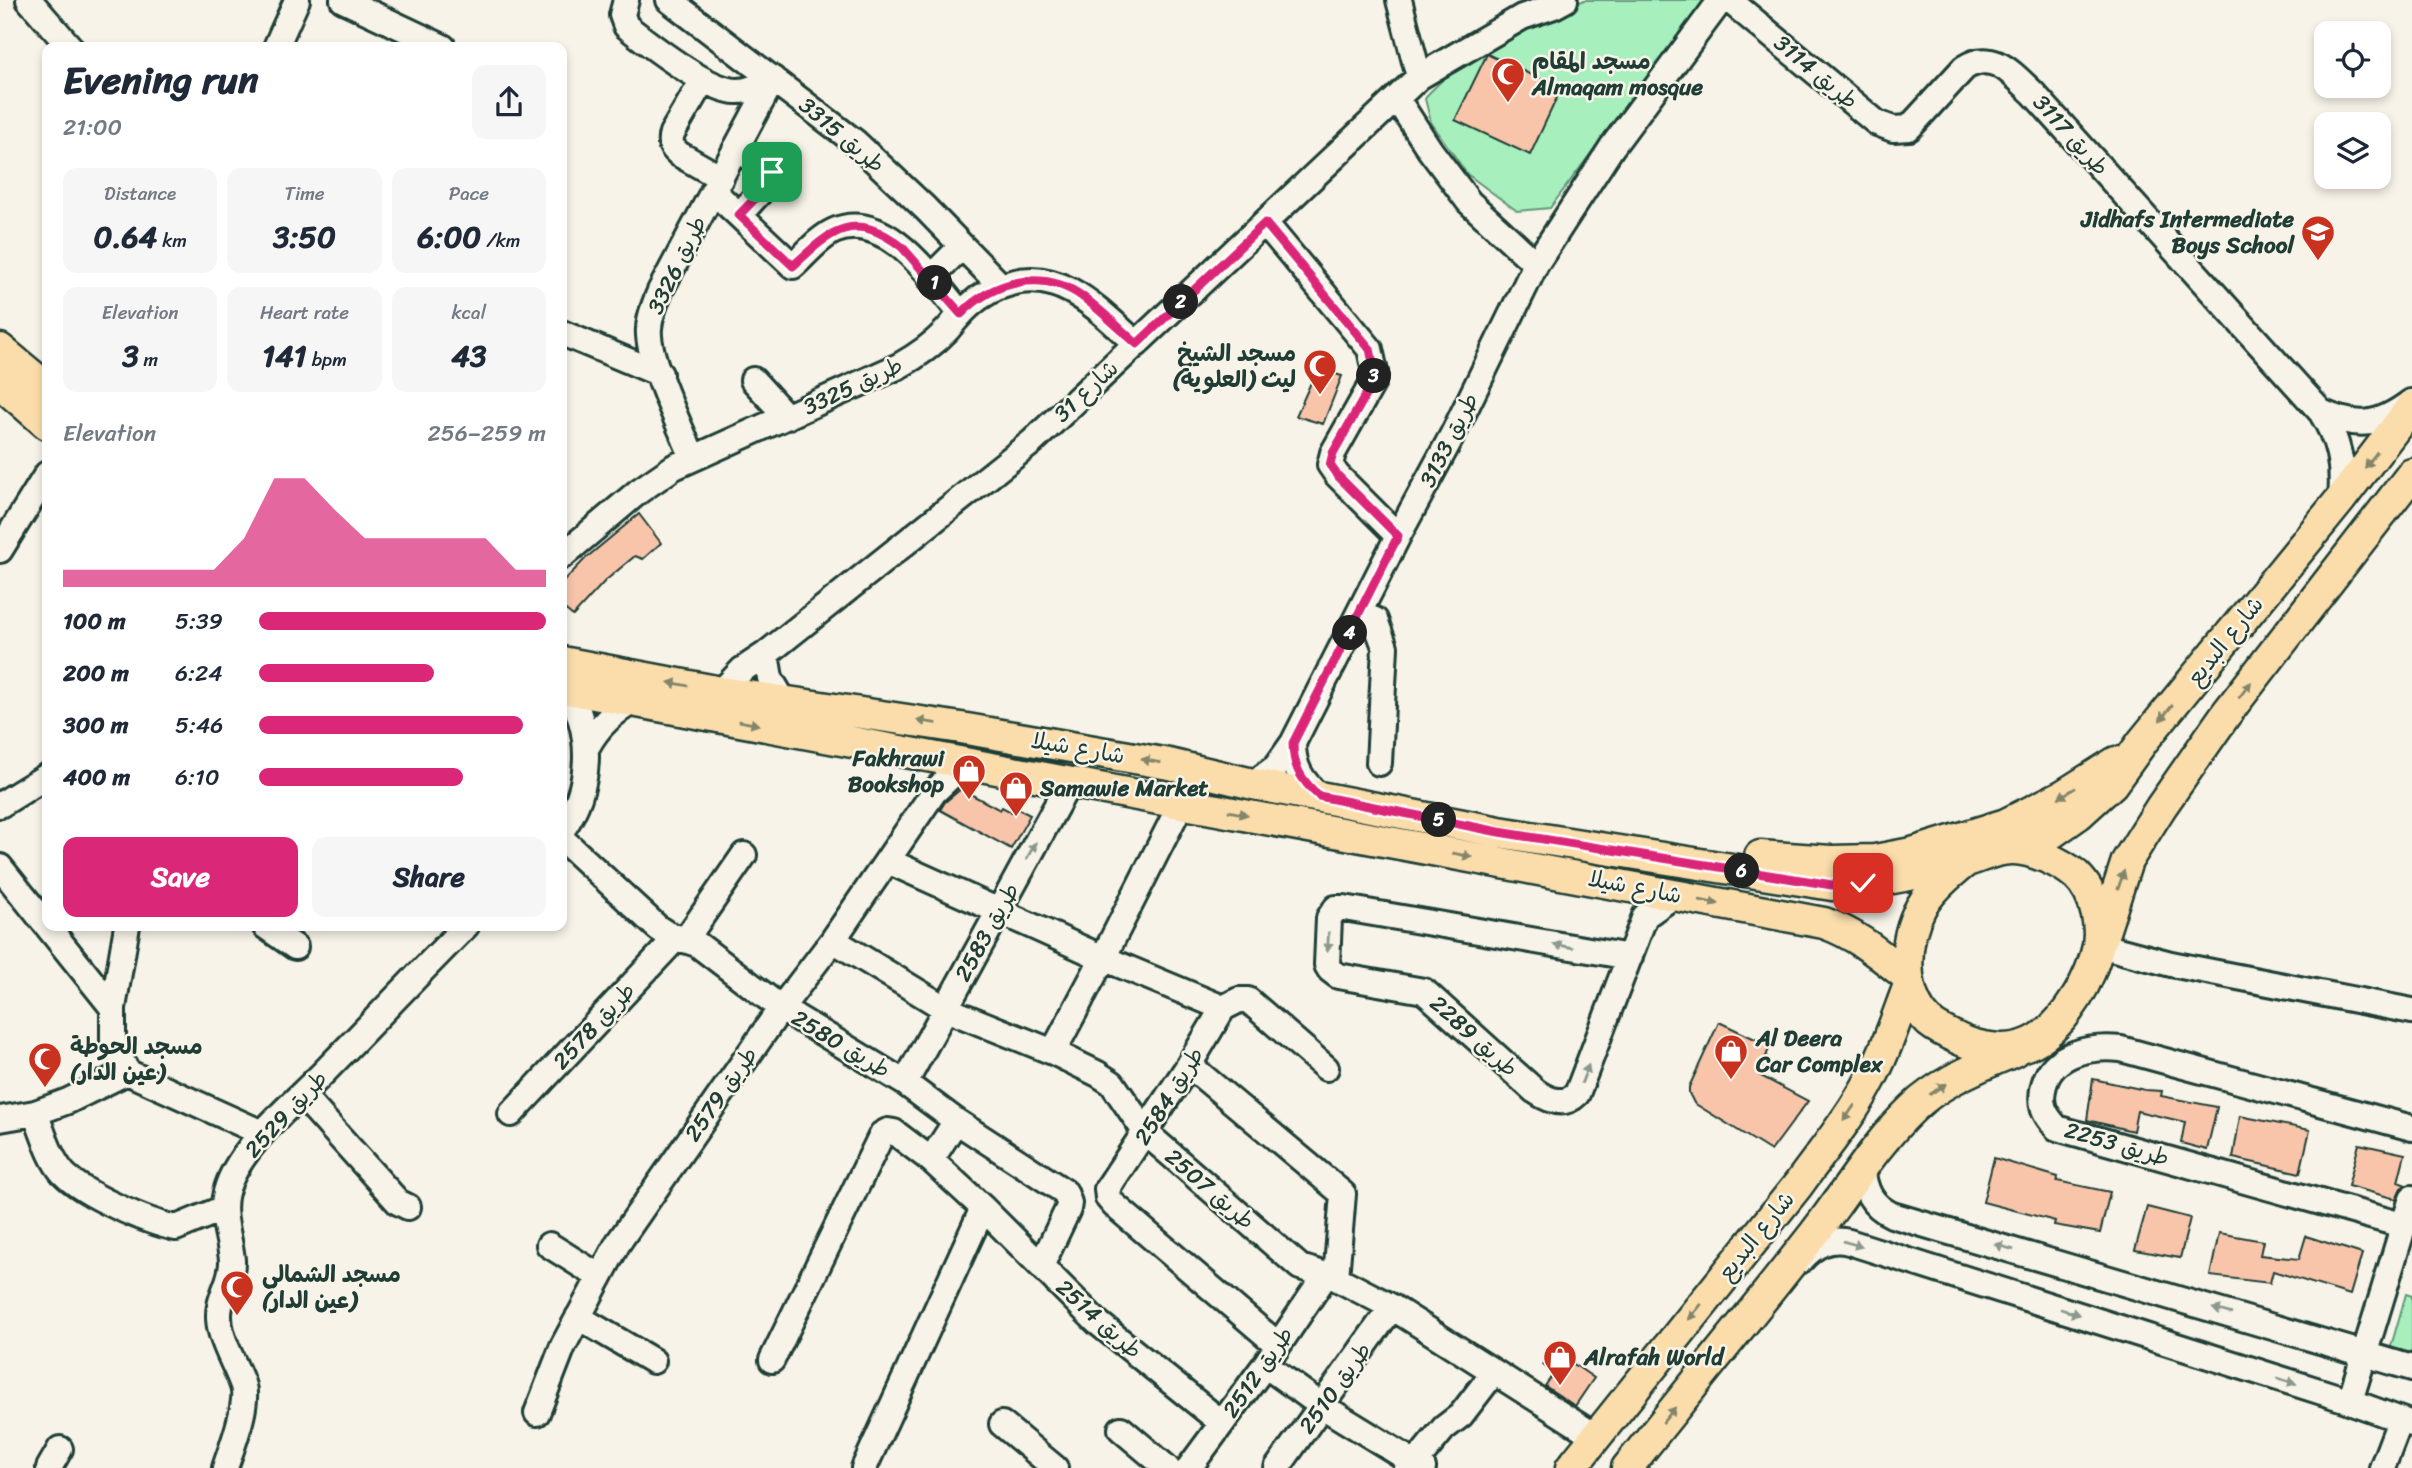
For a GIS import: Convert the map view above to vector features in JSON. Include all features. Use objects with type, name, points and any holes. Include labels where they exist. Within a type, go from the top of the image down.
[{"type":"main road","points":[[0,349],[42,384]]},
{"type":"main road","points":[[0,383],[42,420]]},
{"type":"main road","name":"شارع البديع","points":[[2014,848],[2052,833],[2079,814],[2112,783],[2143,741],[2341,499],[2412,404]]},
{"type":"main road","name":"شارع البديع","points":[[2099,944],[2127,861],[2161,807],[2226,714],[2412,474]]},
{"type":"main road","name":"شارع شيلا","points":[[567,679],[721,691],[947,725],[1169,764],[1253,784],[1499,832],[1832,885],[1863,883],[1965,862]]},
{"type":"main road","name":"شارع شيلا","points":[[567,680],[634,701],[1824,923],[1845,930],[1909,981]]},
{"type":"main road","points":[[1615,852],[1669,850],[1831,861],[1875,860],[1912,853],[2006,824],[2036,810],[2116,762],[2143,741]]},
{"type":"main road","points":[[2014,848],[2066,867],[2089,891],[2099,944],[2081,992],[2065,1014],[2047,1031],[2024,1046],[1997,1049],[1984,1047],[1946,1034],[1921,1012],[1909,981],[1907,960],[1912,932],[1921,908],[1942,880],[1965,862],[1984,853],[2014,848]]},
{"type":"main road","name":"شارع البديع","points":[[1571,1468],[1798,1185],[1866,1089],[1877,1068],[1909,981]]},
{"type":"main road","name":"شارع البديع","points":[[1627,1468],[1821,1225],[1862,1168],[1913,1108],[1958,1076],[2024,1046]]},
{"type":"street","points":[[29,0],[66,42]]},
{"type":"street","points":[[278,42],[297,0]]},
{"type":"street","points":[[344,0],[432,42]]},
{"type":"street","points":[[626,0],[621,15],[626,26],[703,80],[719,88],[738,91],[757,87],[773,79]]},
{"type":"street","name":"طريق 3315","points":[[669,0],[855,142],[1001,286]]},
{"type":"street","points":[[1399,0],[1419,77]]},
{"type":"street","name":"شارع 31","points":[[721,691],[742,670],[1032,442],[1419,77],[1518,8],[1554,6],[1565,0]]},
{"type":"street","name":"طريق 3133","points":[[1253,784],[1276,767],[1293,743],[1453,434],[1536,264],[1612,147],[1721,0]]},
{"type":"street","name":"طريق 3114","points":[[1729,0],[1877,123],[1893,129],[1909,128]]},
{"type":"street","name":"طريق 3117","points":[[1909,128],[1964,68],[1974,62],[1990,61],[2006,69],[2042,103],[2321,412],[2342,422],[2364,425],[2383,419],[2412,404]]},
{"type":"street","name":"طريق 3326","points":[[693,458],[651,352],[648,329],[653,307],[773,79]]},
{"type":"street","points":[[703,80],[670,141],[673,149],[717,184]]},
{"type":"street","points":[[1397,99],[1430,150],[1469,202],[1536,264]]},
{"type":"street","name":"طريق 3326","points":[[736,148],[772,172],[774,178],[739,215]]},
{"type":"street","name":"طريق 3326","points":[[717,184],[739,215],[793,266],[824,237],[836,231],[856,228],[878,232],[891,238],[930,278]]},
{"type":"street","points":[[1265,223],[1370,349],[1375,372],[1372,384],[1333,453],[1330,465],[1398,536]]},
{"type":"street","points":[[961,314],[930,278],[962,246]]},
{"type":"street","name":"طريق 3325","points":[[567,551],[665,473],[916,356],[946,331],[971,304],[1001,286],[1018,281],[1040,280],[1062,285],[1082,296],[1137,344]]},
{"type":"street","points":[[567,335],[660,374]]},
{"type":"street","points":[[753,380],[787,417]]},
{"type":"street","points":[[2321,412],[2338,444],[2343,481],[2341,499]]},
{"type":"street","points":[[0,550],[42,482]]},
{"type":"street","points":[[1359,614],[1375,620],[1385,647],[1379,763]]},
{"type":"street","points":[[766,653],[770,678],[783,700]]},
{"type":"street","points":[[567,685],[582,717],[587,747],[583,783],[577,803],[567,822]]},
{"type":"street","points":[[587,747],[609,718],[634,701]]},
{"type":"street","points":[[1293,743],[1297,772],[1305,784],[1319,796]]},
{"type":"street","points":[[913,754],[927,774],[934,792]]},
{"type":"street","name":"طريق 2579","points":[[537,1413],[563,1346],[618,1243],[781,1008],[833,940],[934,792],[952,775],[976,766]]},
{"type":"street","points":[[0,805],[42,779]]},
{"type":"street","name":"طريق 2583","points":[[905,1083],[1070,781]]},
{"type":"street","points":[[1053,1052],[1182,802]]},
{"type":"street","name":"طريق 2580","points":[[567,844],[658,928],[707,950],[781,1008],[905,1083],[956,1121],[1060,1188],[1068,1197],[1068,1209],[1041,1266]]},
{"type":"street","name":"طريق 2578","points":[[512,1114],[681,938],[744,855]]},
{"type":"street","points":[[888,861],[1103,958],[1223,1008],[1239,1000],[1248,1000],[1325,1068]]},
{"type":"street","points":[[0,867],[42,919]]},
{"type":"street","points":[[1631,887],[1646,916],[1675,895]]},
{"type":"street","name":"طريق 2289","points":[[1630,957],[1344,908],[1336,908],[1329,918],[1327,965],[1333,973],[1424,991],[1535,1091],[1553,1101],[1565,1101],[1577,1094],[1646,916]]},
{"type":"street","points":[[52,931],[113,1007]]},
{"type":"street","points":[[126,931],[113,1007],[113,1041],[127,1072],[262,1133]]},
{"type":"street","points":[[272,931],[295,947]]},
{"type":"street","name":"طريق 2529","points":[[225,1468],[239,1425],[244,1388],[220,1329],[219,1307],[230,1278],[232,1261],[224,1208],[226,1192],[235,1171],[262,1133],[460,931]]},
{"type":"street","name":"طريق 2507","points":[[833,940],[946,1009],[1053,1052],[1112,1083],[1146,1133],[1300,1267],[1330,1277],[1392,1307],[1595,1436]]},
{"type":"street","points":[[2099,944],[2171,964],[2412,1011]]},
{"type":"street","name":"طريق 2584","points":[[1223,1008],[1146,1133],[1111,1181],[1107,1189],[1108,1198],[1271,1355]]},
{"type":"street","name":"طريق 2253","points":[[2402,1225],[2057,1128],[2045,1115],[2040,1098],[2047,1074],[2064,1058],[2103,1047],[2121,1049],[2412,1128]]},
{"type":"street","points":[[1189,1065],[1343,1194],[1330,1277]]},
{"type":"street","points":[[0,1119],[35,1113],[68,1101],[127,1072]]},
{"type":"street","points":[[302,1095],[398,1202],[408,1207]]},
{"type":"street","points":[[35,1113],[54,1159],[63,1172],[79,1186],[115,1205],[176,1228],[224,1208]]},
{"type":"street","points":[[931,1160],[956,1121]]},
{"type":"street","name":"طريق 2514","points":[[772,1360],[882,1134],[888,1130],[931,1160],[1097,1322],[1222,1423]]},
{"type":"street","points":[[1862,1168],[1867,1193],[1882,1210],[1892,1214],[2412,1368]]},
{"type":"street","points":[[2350,1401],[2412,1198]]},
{"type":"street","points":[[864,1468],[983,1208]]},
{"type":"street","points":[[1760,1301],[1816,1246],[1839,1240],[2350,1401],[2406,1422],[2382,1468]]},
{"type":"street","points":[[550,1245],[600,1277]]},
{"type":"street","name":"طريق 2512","points":[[1196,1466],[1222,1423],[1330,1277]]},
{"type":"street","name":"طريق 2510","points":[[1277,1468],[1392,1307]]},
{"type":"street","points":[[579,1317],[653,1361]]},
{"type":"street","points":[[1271,1355],[1322,1406],[1415,1466],[1444,1428],[1461,1415],[1494,1372]]},
{"type":"street","points":[[1002,1424],[1055,1468]]},
{"type":"street","points":[[1121,1429],[1167,1468]]},
{"type":"green space","points":[[1584,0],[1705,0],[1550,208],[1517,211],[1467,174],[1431,122],[1425,99],[1457,66]]},
{"type":"green space","points":[[2406,1294],[2412,1296],[2412,1357],[2390,1350]]},
{"type":"building","name":"مسجد المقام Almaqam mosque","points":[[1487,54],[1561,89],[1530,155],[1455,120]]},
{"type":"building","name":"مسجد الشيخ ليث (العلوية)","points":[[1317,369],[1342,376],[1323,424],[1296,416]]},
{"type":"building","points":[[639,514],[661,543],[643,559],[635,556],[605,581],[573,616],[567,611],[567,578],[586,558]]},
{"type":"building","points":[[961,789],[1000,810],[1002,807],[1013,813],[1016,808],[1030,815],[1011,849],[940,810],[945,802]]},
{"type":"building","name":"Al Deera Car Complex","points":[[1719,1022],[1770,1046],[1759,1075],[1808,1101],[1771,1151],[1694,1103],[1689,1093],[1689,1087]]},
{"type":"building","points":[[2093,1079],[2162,1091],[2161,1096],[2217,1107],[2207,1150],[2181,1143],[2185,1122],[2137,1111],[2133,1131],[2087,1120]]},
{"type":"building","points":[[2240,1116],[2310,1130],[2300,1173],[2233,1158]]},
{"type":"building","points":[[2359,1144],[2405,1154],[2398,1182],[2406,1185],[2401,1188],[2396,1199],[2348,1186]]},
{"type":"building","points":[[1994,1158],[2058,1177],[2057,1181],[2110,1192],[2100,1233],[2054,1225],[2055,1221],[1983,1202]]},
{"type":"building","points":[[2147,1207],[2190,1218],[2180,1258],[2135,1250]]},
{"type":"building","points":[[2219,1233],[2263,1241],[2260,1255],[2299,1259],[2306,1236],[2362,1254],[2350,1295],[2273,1271],[2270,1283],[2210,1276]]},
{"type":"building","points":[[1553,1350],[1594,1378],[1575,1406],[1545,1386],[1554,1373],[1543,1365]]},
{"type":"place","name":"مسجد المقام Almaqam mosque","points":[[1508,104]]},
{"type":"place","name":"Jidhafs Intermediate Boys School","points":[[2318,262]]},
{"type":"place","name":"مسجد الشيخ ليث (العلوية)","points":[[1320,396]]},
{"type":"place","name":"Fakhrawi Bookshop","points":[[969,801]]},
{"type":"place","name":"Samawie Market","points":[[1016,818]]},
{"type":"place","name":"Al Deera Car Complex","points":[[1731,1081]]},
{"type":"place","name":"مسجد الحوطة (عين الدار)","points":[[45,1089]]},
{"type":"place","name":"مسجد الشمالي (عين الدار)","points":[[237,1317]]},
{"type":"place","name":"Alrafah World","points":[[1560,1387]]},
{"type":"route","points":[[772,172],[772,181],[739,215],[793,266],[824,237],[836,231],[849,228],[878,232],[902,247],[961,314],[985,294],[1001,286],[1018,281],[1040,280],[1062,285],[1082,296],[1137,344],[1265,223],[1370,349],[1375,372],[1372,384],[1330,458],[1330,465],[1398,536],[1293,743],[1297,772],[1305,784],[1319,796],[1499,832],[1832,885],[1863,883]]}]
